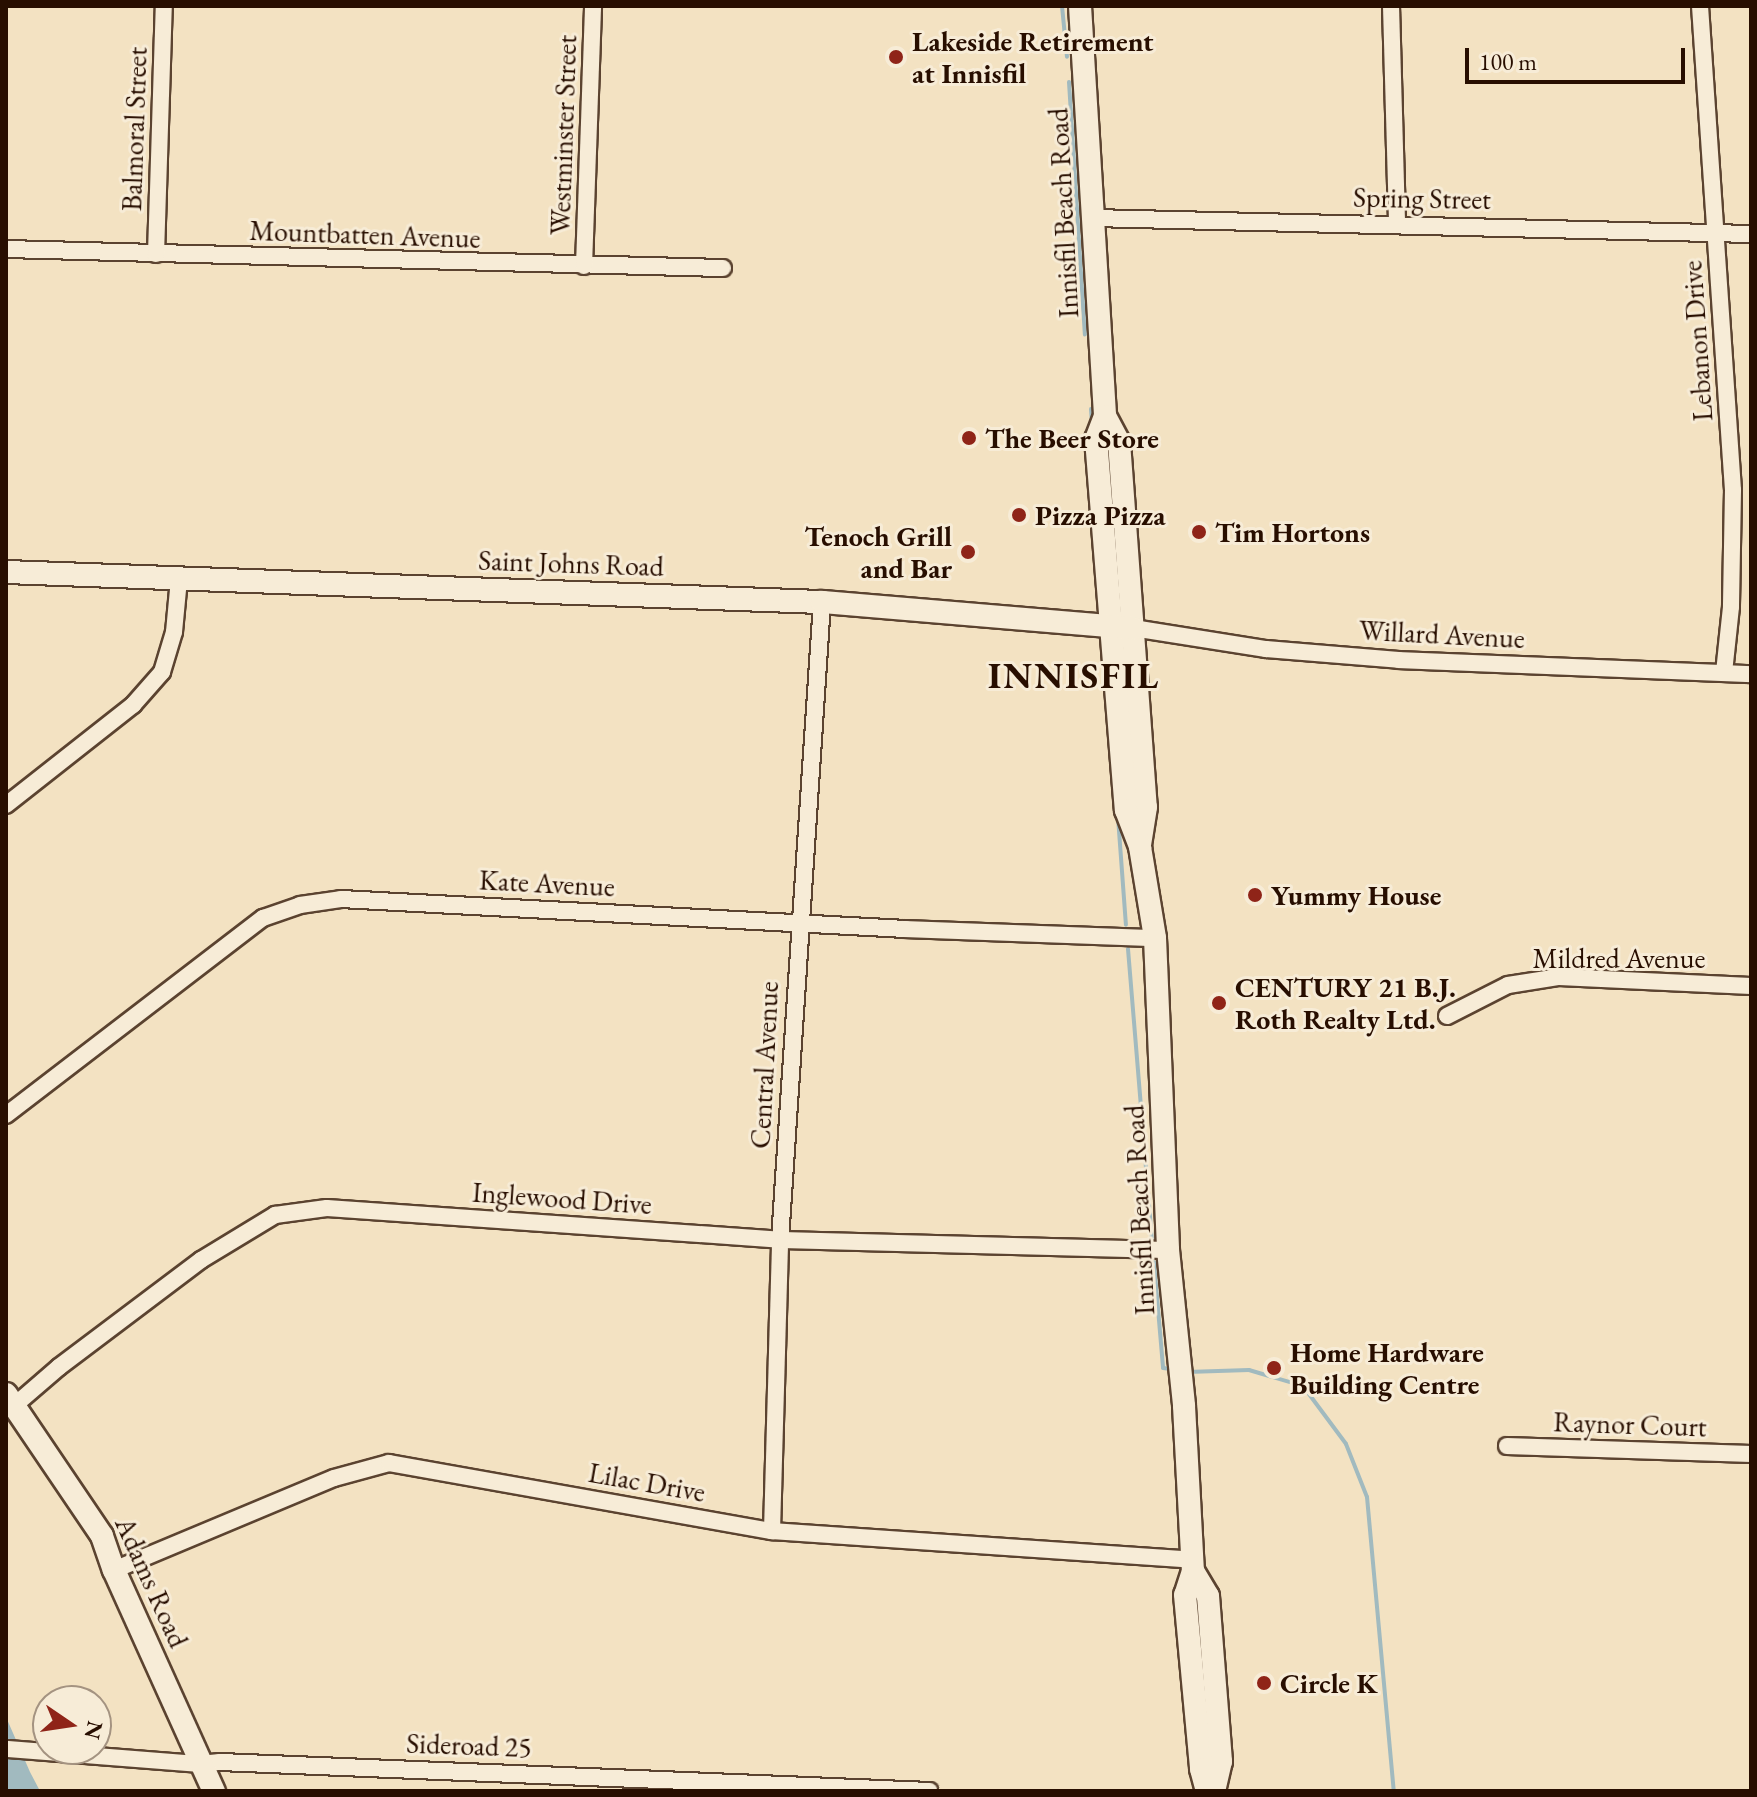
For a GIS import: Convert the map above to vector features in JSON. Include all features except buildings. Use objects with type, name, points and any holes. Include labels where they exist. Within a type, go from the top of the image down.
[{"type":"main road","name":"Innisfil Beach Road","points":[[1080,6],[1105,416],[1096,439],[1122,627],[1126,810],[1140,847],[1155,938],[1168,1250],[1184,1406],[1192,1565],[1185,1595],[1201,1769],[1207,1791]]},
{"type":"main road","name":"Saint Johns Road","points":[[6,572],[822,602],[1122,627]]},
{"type":"main road","name":"Adams Road","points":[[11,1400],[102,1536],[114,1570],[214,1791]]},
{"type":"main road","name":"Innisfil Beach Road","points":[[1192,1565],[1208,1596],[1221,1761],[1214,1791]]},
{"type":"street","name":"Balmoral Street","points":[[156,254],[164,6]]},
{"type":"street","name":"Westminster Street","points":[[584,266],[593,6]]},
{"type":"street","points":[[1391,6],[1397,223]]},
{"type":"street","name":"Lebanon Drive","points":[[1700,6],[1733,490],[1731,607],[1724,673]]},
{"type":"street","name":"Spring Street","points":[[1092,218],[1397,223],[1751,234]]},
{"type":"street","name":"Mountbatten Avenue","points":[[6,249],[723,268]]},
{"type":"street","points":[[6,805],[133,705],[162,672],[174,632],[179,579]]},
{"type":"street","name":"Central Avenue","points":[[772,1531],[780,1240],[822,602]]},
{"type":"street","name":"Willard Avenue","points":[[1122,627],[1266,649],[1399,660],[1751,674]]},
{"type":"street","name":"Kate Avenue","points":[[6,1115],[263,918],[300,905],[341,899],[1155,938]]},
{"type":"street","name":"Mildred Avenue","points":[[1447,1016],[1508,985],[1559,977],[1751,986]]},
{"type":"street","name":"Inglewood Drive","points":[[11,1400],[201,1260],[275,1215],[327,1208],[780,1240],[1168,1250]]},
{"type":"street","name":"Raynor Court","points":[[1507,1446],[1751,1454]]},
{"type":"street","name":"Lilac Drive","points":[[114,1570],[334,1478],[389,1463],[772,1531],[1192,1565]]},
{"type":"street","name":"Sideroad 25","points":[[8,1749],[200,1764],[220,1762],[612,1784],[926,1791]]},
{"type":"water","points":[[6,1717],[30,1772],[40,1791],[6,1791]]},
{"type":"waterway","points":[[1062,6],[1067,57]]},
{"type":"waterway","points":[[1069,82],[1085,334]]},
{"type":"waterway","points":[[1091,409],[1092,422]]},
{"type":"waterway","points":[[1118,817],[1126,925]]},
{"type":"waterway","points":[[1128,949],[1152,1238]]},
{"type":"waterway","points":[[1154,1262],[1163,1368],[1171,1369]]},
{"type":"waterway","points":[[1187,1372],[1249,1370],[1303,1386],[1346,1444],[1367,1497],[1394,1791]]},
{"type":"place","name":"Lakeside Retirement at Innisfil","points":[[896,57]]},
{"type":"place","name":"The Beer Store","points":[[969,438]]},
{"type":"place","name":"Pizza Pizza","points":[[1019,515]]},
{"type":"place","name":"Tim Hortons","points":[[1199,532]]},
{"type":"place","name":"Tenoch Grill and Bar","points":[[968,552]]},
{"type":"place","name":"Yummy House","points":[[1255,895]]},
{"type":"place","name":"CENTURY 21 B.J. Roth Realty Ltd.","points":[[1219,1003]]},
{"type":"place","name":"Home Hardware Building Centre","points":[[1274,1368]]},
{"type":"place","name":"Circle K","points":[[1264,1683]]},
{"type":"district","name":"INNISFIL","points":[[1074,676]]}]
